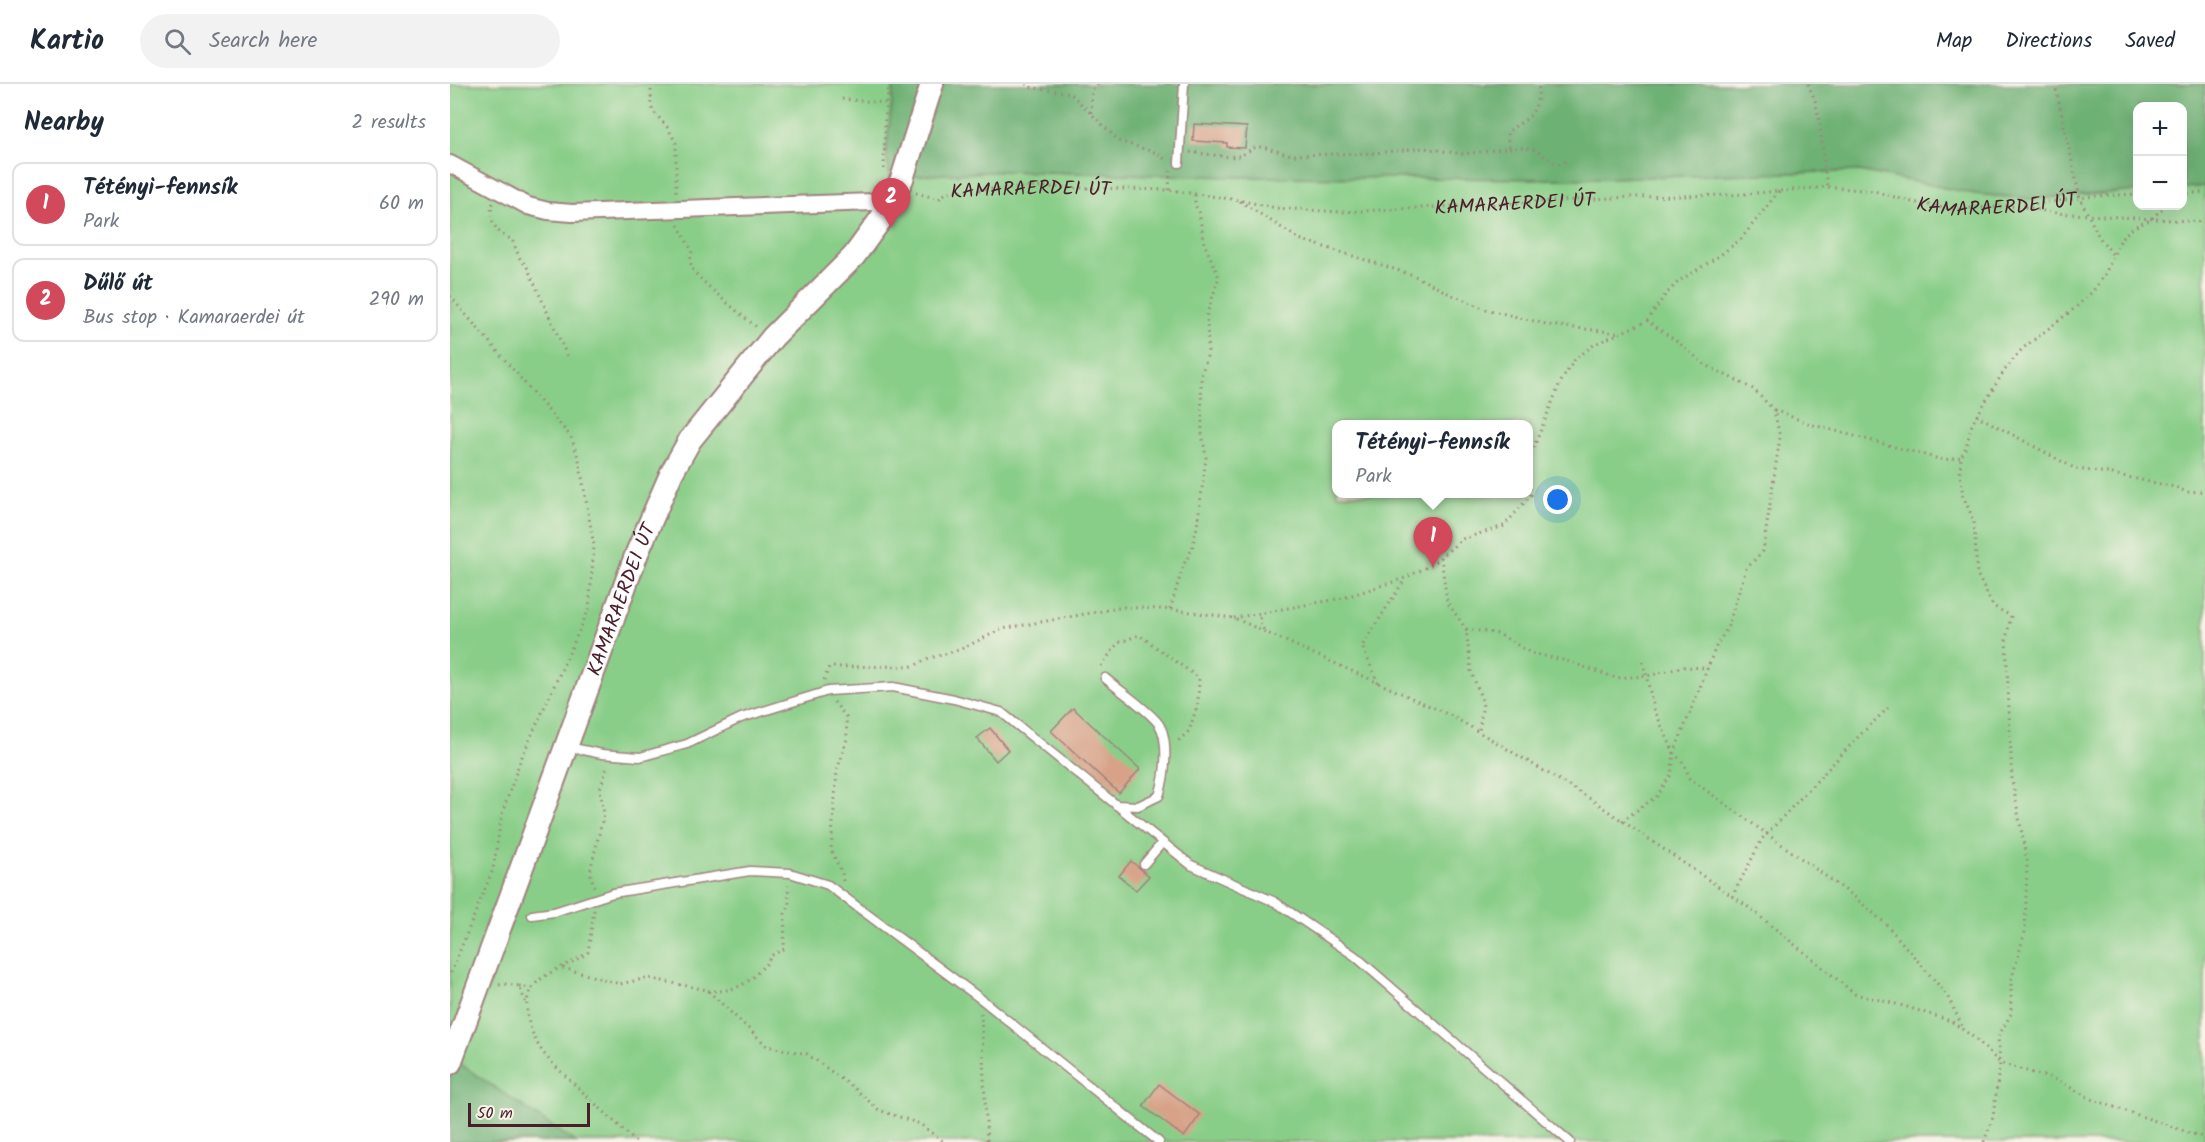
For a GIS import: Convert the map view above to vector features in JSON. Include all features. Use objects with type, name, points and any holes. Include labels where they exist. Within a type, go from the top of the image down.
[{"type":"street","name":"KAMARAERDEI ÚT","points":[[450,1063],[637,554],[672,472],[690,440],[773,337],[854,256],[881,219],[902,179],[932,84]]},
{"type":"street","points":[[450,164],[528,206],[572,213],[873,202],[894,196]]},
{"type":"lane","points":[[1179,159],[1184,84]]},
{"type":"lane","points":[[1105,678],[1159,725],[1165,752],[1165,777],[1159,796],[1138,806],[1116,805]]},
{"type":"lane","points":[[567,747],[612,755],[640,757],[687,744],[741,718],[828,691],[893,687],[954,699],[1001,712],[1191,865],[1275,902],[1355,956],[1570,1142]]},
{"type":"lane","points":[[1144,864],[1161,843]]},
{"type":"lane","points":[[532,915],[554,912],[597,897],[750,871],[790,873],[828,885],[981,999],[1159,1142]]},
{"type":"path","points":[[651,84],[653,111],[668,128],[676,143],[676,218],[680,231],[692,251],[690,260],[693,271],[744,319],[773,337]]},
{"type":"path","points":[[883,175],[889,84]]},
{"type":"path","points":[[1026,84],[1029,87],[1070,93],[1119,141],[1157,153],[1174,166],[1169,174],[1169,190]]},
{"type":"path","points":[[1090,113],[1092,90],[1098,84]]},
{"type":"path","points":[[1509,147],[1507,133],[1531,116],[1537,107],[1539,84]]},
{"type":"path","points":[[1808,84],[1820,119],[1827,187]]},
{"type":"path","points":[[2055,84],[2079,198],[2099,237],[2114,255]]},
{"type":"path","points":[[842,99],[887,103]]},
{"type":"path","points":[[1179,159],[1190,152],[1229,157],[1239,156],[1256,147],[1291,155],[1374,153],[1424,148],[1474,153],[1509,147],[1536,150],[1556,164],[1564,163],[1567,159]]},
{"type":"path","name":"KAMARAERDEI ÚT","points":[[894,196],[914,193],[926,194],[939,199],[953,191],[1045,187],[1169,190],[1276,208],[1341,212],[1827,187],[1874,191],[1921,204],[1950,209],[2020,206],[2079,198],[2133,194]]},
{"type":"path","points":[[499,191],[491,206],[492,218],[498,231],[505,237],[512,238],[569,360]]},
{"type":"path","points":[[1533,449],[1560,383],[1575,359],[1595,344],[1647,321],[1665,295],[1679,281],[1742,239],[1779,191]]},
{"type":"path","points":[[2187,194],[2205,192]]},
{"type":"path","points":[[1170,609],[1184,564],[1192,549],[1197,527],[1206,458],[1202,433],[1201,376],[1208,353],[1207,314],[1219,277],[1204,243],[1195,193]]},
{"type":"path","points":[[1238,200],[1299,239],[1413,275],[1485,309],[1550,325],[1619,333]]},
{"type":"path","points":[[2020,206],[2054,213],[2205,222]]},
{"type":"path","points":[[1984,1142],[1993,1117],[2000,1063],[1998,1037],[2011,1014],[2011,981],[2025,932],[2027,861],[2012,780],[2006,639],[2011,616],[1993,606],[1977,574],[1974,521],[1963,496],[1960,473],[1961,457],[1976,415],[2004,371],[2022,349],[2093,291],[2105,274],[2122,237],[2134,227],[2150,220],[2161,210]]},
{"type":"path","points":[[450,296],[571,437],[579,460],[594,546],[589,609],[520,761],[502,814],[493,869],[450,975]]},
{"type":"path","points":[[1647,321],[1678,342],[1704,364],[1754,389],[1774,410],[1810,424],[1943,460],[1961,457]]},
{"type":"path","points":[[1622,821],[1657,796],[1671,775],[1674,753],[1717,644],[1727,629],[1746,569],[1763,551],[1780,437],[1774,410]]},
{"type":"path","points":[[1976,415],[2076,470],[2108,473],[2187,492],[2205,490]]},
{"type":"path","points":[[1234,618],[1343,598],[1406,578],[1433,564],[1462,539],[1504,526],[1528,498]]},
{"type":"path","points":[[1441,557],[1447,602],[1466,629],[1471,671],[1483,704],[1479,732]]},
{"type":"path","points":[[1378,684],[1362,646],[1406,578]]},
{"type":"path","points":[[845,897],[842,873],[831,850],[837,771],[847,738],[846,717],[836,706],[824,681],[829,667],[914,666],[927,659],[959,650],[1002,629],[1124,607],[1170,609],[1234,618],[1452,716],[1586,796],[1732,897],[1854,994],[1951,1021],[1963,1028],[2000,1063],[2057,1080],[2091,1099],[2205,1138]]},
{"type":"path","points":[[1265,611],[1259,619],[1266,634]]},
{"type":"path","points":[[1466,629],[1499,634],[1530,653],[1567,661],[1616,678],[1647,676],[1684,667],[1708,668]]},
{"type":"path","points":[[1105,678],[1099,668],[1118,643],[1139,635],[1199,678],[1198,703],[1189,731],[1165,752]]},
{"type":"path","points":[[1643,662],[1654,709],[1674,753],[1685,765],[1689,778],[1852,895],[1886,924],[1947,995],[1963,1028]]},
{"type":"path","points":[[1732,897],[1767,834],[1888,708]]},
{"type":"path","points":[[528,1008],[532,988],[547,974],[563,968],[588,952],[591,921],[597,897],[590,871],[604,813],[600,789],[612,755]]},
{"type":"path","points":[[563,968],[620,984],[648,978],[706,990],[729,991],[739,988],[755,978],[767,964],[770,956],[784,949],[786,935],[784,919],[789,906],[787,881],[790,873]]},
{"type":"path","points":[[480,982],[493,986],[507,984],[532,988]]},
{"type":"path","points":[[519,986],[528,1008],[533,1035],[549,1060],[636,1142]]},
{"type":"path","points":[[706,990],[767,1046],[807,1054],[854,1088],[879,1110],[920,1124],[944,1142]]},
{"type":"path","points":[[981,999],[987,1142]]},
{"type":"green space","points":[[450,84],[894,84],[886,153],[890,177],[1006,171],[1239,177],[1566,179],[1860,171],[1976,194],[2032,199],[2133,191],[2133,210],[2187,210],[2187,188],[2205,186],[2205,1142],[450,1142]]},
{"type":"green space","points":[[894,84],[2205,84],[2205,186],[2187,188],[2187,102],[2133,102],[2133,191],[2032,199],[1976,194],[1860,171],[1566,179],[1239,177],[1006,171],[890,177],[886,153]]},
{"type":"green space","points":[[450,1057],[575,1142],[450,1142]]},
{"type":"building","points":[[1194,124],[1247,127],[1245,148],[1227,147],[1227,143],[1193,141]]},
{"type":"building","points":[[1073,708],[1140,769],[1119,793],[1051,731]]},
{"type":"building","points":[[990,728],[1008,750],[996,761],[977,738]]},
{"type":"building","points":[[1131,861],[1149,876],[1136,890],[1119,876]]},
{"type":"building","points":[[1159,1084],[1200,1115],[1184,1137],[1143,1106]]},
{"type":"place","name":"Dűlő út","points":[[891,228]]},
{"type":"place","name":"Tétényi-fennsík","points":[[1433,567]]}]
